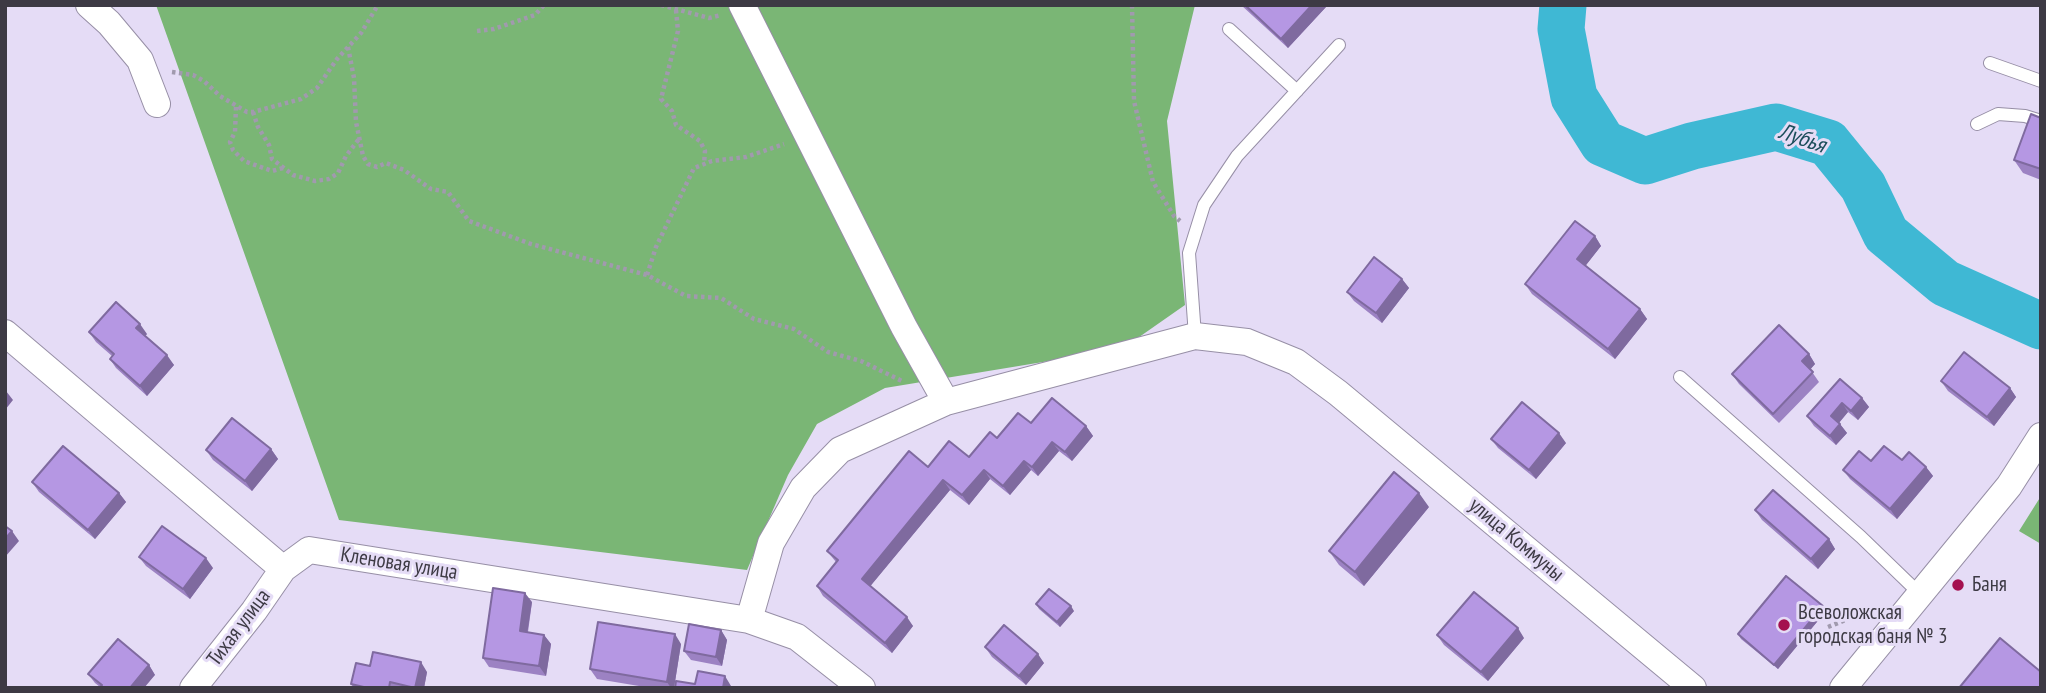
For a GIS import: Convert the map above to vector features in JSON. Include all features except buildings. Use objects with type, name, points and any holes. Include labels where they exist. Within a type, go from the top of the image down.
[{"type":"street","points":[[89,5],[109,23],[140,60],[156,104]]},
{"type":"street","points":[[743,7],[904,327],[946,402]]},
{"type":"street","points":[[5,333],[283,569]]},
{"type":"street","points":[[749,620],[771,542],[803,488],[840,450],[946,402],[1195,336]]},
{"type":"street","name":"улица Коммуны","points":[[1195,336],[1247,342],[1296,362],[1338,393],[1693,688]]},
{"type":"street","points":[[1843,688],[2009,486],[2041,436]]},
{"type":"street","name":"Кленовая улица","points":[[283,569],[309,550],[749,620],[797,637],[862,688]]},
{"type":"street","name":"Тихая улица","points":[[193,688],[254,611],[283,569]]},
{"type":"lane","points":[[1230,29],[1297,91]]},
{"type":"lane","points":[[1195,336],[1189,253],[1204,205],[1237,156],[1339,45]]},
{"type":"lane","points":[[1990,63],[2041,81]]},
{"type":"lane","points":[[1977,124],[1998,114],[2025,116],[2041,121]]},
{"type":"lane","points":[[1680,377],[1861,537],[1920,594]]},
{"type":"path","points":[[161,71],[193,75],[247,112],[300,99],[317,88],[361,33],[378,5]]},
{"type":"path","points":[[477,31],[494,29],[535,15],[544,5]]},
{"type":"path","points":[[661,5],[709,18],[743,7]]},
{"type":"path","points":[[1132,5],[1134,100],[1153,182],[1174,216]]},
{"type":"path","points":[[676,9],[678,32],[661,99],[672,111],[676,125],[700,141],[705,151],[704,164]]},
{"type":"path","points":[[348,47],[354,78],[359,139],[363,156],[369,164],[377,167],[386,163],[404,170],[431,189],[448,192],[469,221],[531,244],[647,275],[686,296],[721,298],[754,319],[794,329],[828,352],[862,361],[946,402]]},
{"type":"path","points":[[236,106],[235,132],[230,142],[233,150],[244,161],[272,171],[283,168]]},
{"type":"path","points":[[253,112],[269,145],[272,159],[293,175],[315,181],[329,179],[338,173],[346,156],[359,139]]},
{"type":"path","points":[[647,275],[656,247],[694,168],[712,161],[746,158],[781,146],[806,130]]},
{"type":"path","points":[[1828,627],[1875,608]]},
{"type":"green space","points":[[156,5],[1195,5],[1167,121],[1185,305],[1122,349],[885,388],[817,424],[788,475],[747,570],[339,520]]},
{"type":"green space","points":[[2041,496],[2041,544],[2019,531]]},
{"type":"waterway","name":"Лубья","points":[[1563,5],[1561,29],[1574,97],[1603,143],[1645,161],[1692,146],[1776,127],[1828,143],[1863,186],[1886,234],[1945,283],[2041,326]]},
{"type":"place","name":"Баня","points":[[1958,585]]},
{"type":"place","name":"Всеволожская городская баня № 3","points":[[1784,625]]}]
